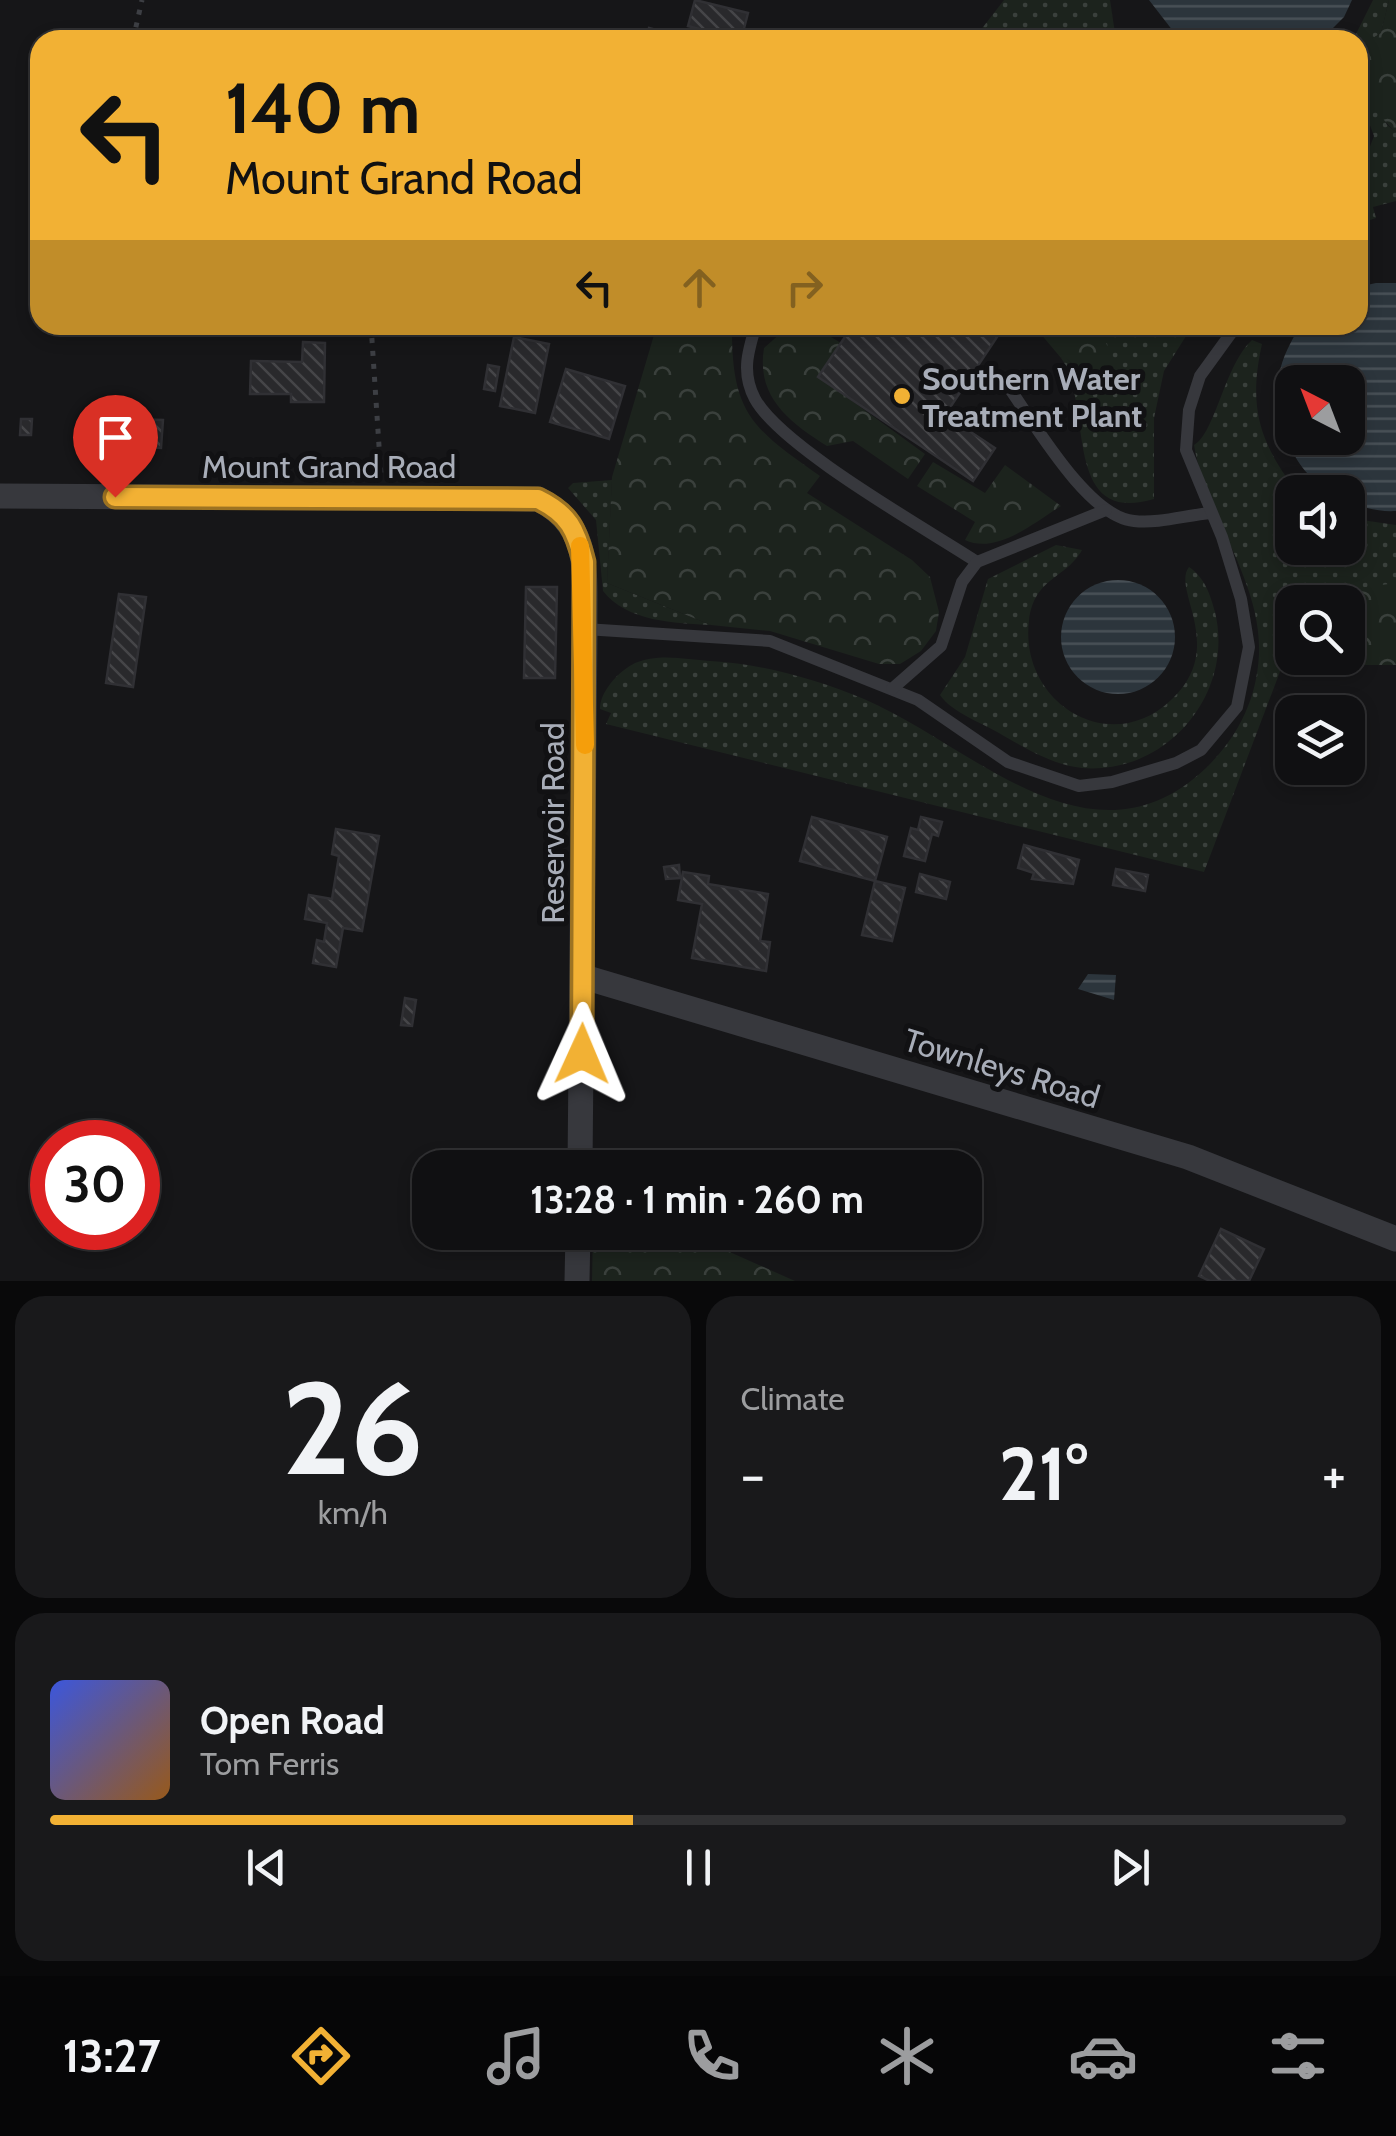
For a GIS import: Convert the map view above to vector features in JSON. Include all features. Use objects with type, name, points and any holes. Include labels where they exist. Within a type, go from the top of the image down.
[{"type":"street","name":"Mount Grand Road","points":[[0,496],[538,499]]},
{"type":"street","name":"Reservoir Road","points":[[538,499],[564,511],[577,534],[584,562],[580,1150]]},
{"type":"street","name":"Townleys Road","points":[[584,978],[1188,1157],[1396,1239]]},
{"type":"street","points":[[577,1281],[578,1250]]},
{"type":"lane","points":[[753,335],[745,364],[755,399],[782,430],[976,562]]},
{"type":"lane","points":[[585,630],[770,640],[918,700],[1008,762],[1079,786],[1112,782],[1176,764],[1202,750],[1237,707],[1249,647],[1241,599],[1186,450],[1189,410],[1200,376],[1230,335]]},
{"type":"lane","points":[[1004,382],[1084,492],[1106,510],[1132,522],[1211,513]]},
{"type":"lane","points":[[892,689],[941,646],[962,582],[976,562],[1106,510]]},
{"type":"path","points":[[135,30],[142,0]]},
{"type":"path","points":[[373,335],[384,499]]},
{"type":"green space","points":[[1004,0],[1110,0],[1114,30],[981,30]]},
{"type":"green space","points":[[1373,0],[1389,0],[1381,33],[1368,41],[1368,30],[1358,30]]},
{"type":"green space","points":[[1389,0],[1396,0],[1396,132],[1368,91],[1368,41],[1381,33]]},
{"type":"green space","points":[[1368,86],[1387,125],[1396,132],[1396,201],[1373,207],[1376,218],[1368,221],[1368,149],[1374,136],[1368,120]]},
{"type":"green space","points":[[654,335],[732,335],[736,380],[750,416],[778,445],[820,476],[807,493],[912,560],[930,577],[939,612],[936,631],[921,651],[900,664],[879,664],[770,631],[711,625],[607,583],[612,477]]},
{"type":"green space","points":[[779,335],[828,335],[841,343],[819,377],[925,454],[908,479],[853,441],[827,446],[788,417],[765,381],[764,348]]},
{"type":"green space","points":[[1042,335],[1103,335],[1112,360],[1103,376],[1090,380],[1064,356],[1061,358]]},
{"type":"green space","points":[[1104,335],[1187,335],[1164,371],[1154,418],[1154,499],[1124,503],[1104,495],[1092,479],[1071,378],[1061,358],[1064,355],[1080,373]]},
{"type":"green space","points":[[1252,340],[1262,344],[1256,387],[1260,423],[1285,475],[1275,475],[1275,565],[1365,565],[1365,520],[1396,525],[1396,584],[1365,588],[1275,585],[1275,675],[1279,675],[1204,872],[606,724],[611,713],[600,709],[603,695],[617,676],[635,663],[663,657],[750,665],[864,699],[1032,792],[1076,806],[1119,810],[1163,798],[1217,756],[1244,716],[1257,671],[1258,627],[1252,601],[1200,471],[1194,445],[1208,427],[1243,351]]},
{"type":"green space","points":[[933,462],[985,493],[1005,465],[1061,506],[1003,540],[977,544],[965,540],[975,522],[917,486]]},
{"type":"green space","points":[[612,480],[607,583],[711,625],[638,615],[603,591],[596,520],[568,488],[573,483]]},
{"type":"green space","points":[[1056,545],[1082,550],[1037,595],[1029,621],[1030,650],[1038,676],[1053,697],[1073,713],[1096,722],[1121,724],[1147,717],[1171,700],[1187,680],[1195,660],[1195,622],[1185,577],[1189,567],[1209,593],[1218,643],[1214,672],[1204,699],[1188,723],[1141,758],[1113,767],[1061,764],[969,718],[940,695],[965,657],[988,579]]},
{"type":"green space","points":[[1396,583],[1396,665],[1365,665],[1365,587]]},
{"type":"green space","points":[[593,1250],[725,1250],[795,1281],[592,1281]]},
{"type":"shaded area","points":[[1149,0],[1352,0],[1344,17],[1331,30],[1172,30]]},
{"type":"shaded area","points":[[1396,283],[1396,511],[1365,506],[1365,475],[1310,475],[1295,455],[1365,455],[1365,365],[1281,365],[1295,335],[1368,335],[1368,285]]},
{"type":"shaded area","points":[[1118,580],[1140,585],[1158,597],[1170,615],[1175,637],[1170,659],[1158,677],[1140,689],[1118,694],[1096,689],[1078,677],[1066,659],[1061,637],[1066,615],[1078,597],[1096,585]]},
{"type":"shaded area","points":[[1088,974],[1116,975],[1114,1000],[1078,989]]},
{"type":"building","points":[[695,0],[748,13],[744,30],[688,26]]},
{"type":"building","name":"Southern Water Treatment Plant","points":[[846,335],[998,335],[945,415],[995,448],[973,481],[818,377]]},
{"type":"building","points":[[514,337],[549,344],[535,413],[500,406]]},
{"type":"building","points":[[303,342],[325,343],[324,402],[291,402],[291,394],[250,394],[251,361],[302,362]]},
{"type":"building","points":[[488,365],[499,367],[495,391],[484,389]]},
{"type":"building","points":[[566,369],[625,386],[609,439],[550,422]]},
{"type":"building","points":[[112,405],[127,406],[125,439],[109,438]]},
{"type":"building","points":[[21,419],[32,419],[31,435],[20,435]]},
{"type":"building","points":[[128,419],[163,420],[161,448],[126,446]]},
{"type":"building","points":[[526,587],[557,587],[555,678],[524,678]]},
{"type":"building","points":[[119,594],[146,597],[133,687],[106,683]]},
{"type":"building","points":[[812,817],[887,837],[875,881],[800,861]]},
{"type":"building","points":[[921,817],[942,822],[938,836],[932,834],[925,861],[904,856],[911,828],[918,830]]},
{"type":"building","points":[[336,829],[379,836],[362,931],[343,928],[336,967],[313,963],[317,940],[324,942],[327,923],[305,919],[309,895],[332,899],[339,856],[332,854]]},
{"type":"building","points":[[1024,845],[1079,860],[1073,884],[1032,879],[1034,873],[1018,868]]},
{"type":"building","points":[[679,865],[680,878],[666,879],[664,867]]},
{"type":"building","points":[[1116,869],[1148,875],[1145,891],[1113,885]]},
{"type":"building","points":[[683,872],[709,876],[708,884],[768,894],[760,941],[770,942],[766,971],[692,958],[702,904],[678,900]]},
{"type":"building","points":[[920,874],[950,882],[946,899],[916,892]]},
{"type":"building","points":[[875,881],[905,888],[892,941],[862,935]]},
{"type":"building","points":[[405,998],[416,1000],[412,1026],[401,1025]]},
{"type":"building","points":[[1221,1229],[1264,1249],[1249,1281],[1210,1281],[1199,1276]]},
{"type":"slow traffic","points":[[580,546],[584,562],[585,745]]},
{"type":"place","name":"Southern Water Treatment Plant","points":[[902,396]]},
{"type":"route","points":[[115,497],[538,499],[564,511],[577,534],[584,562],[582,1054]]}]
